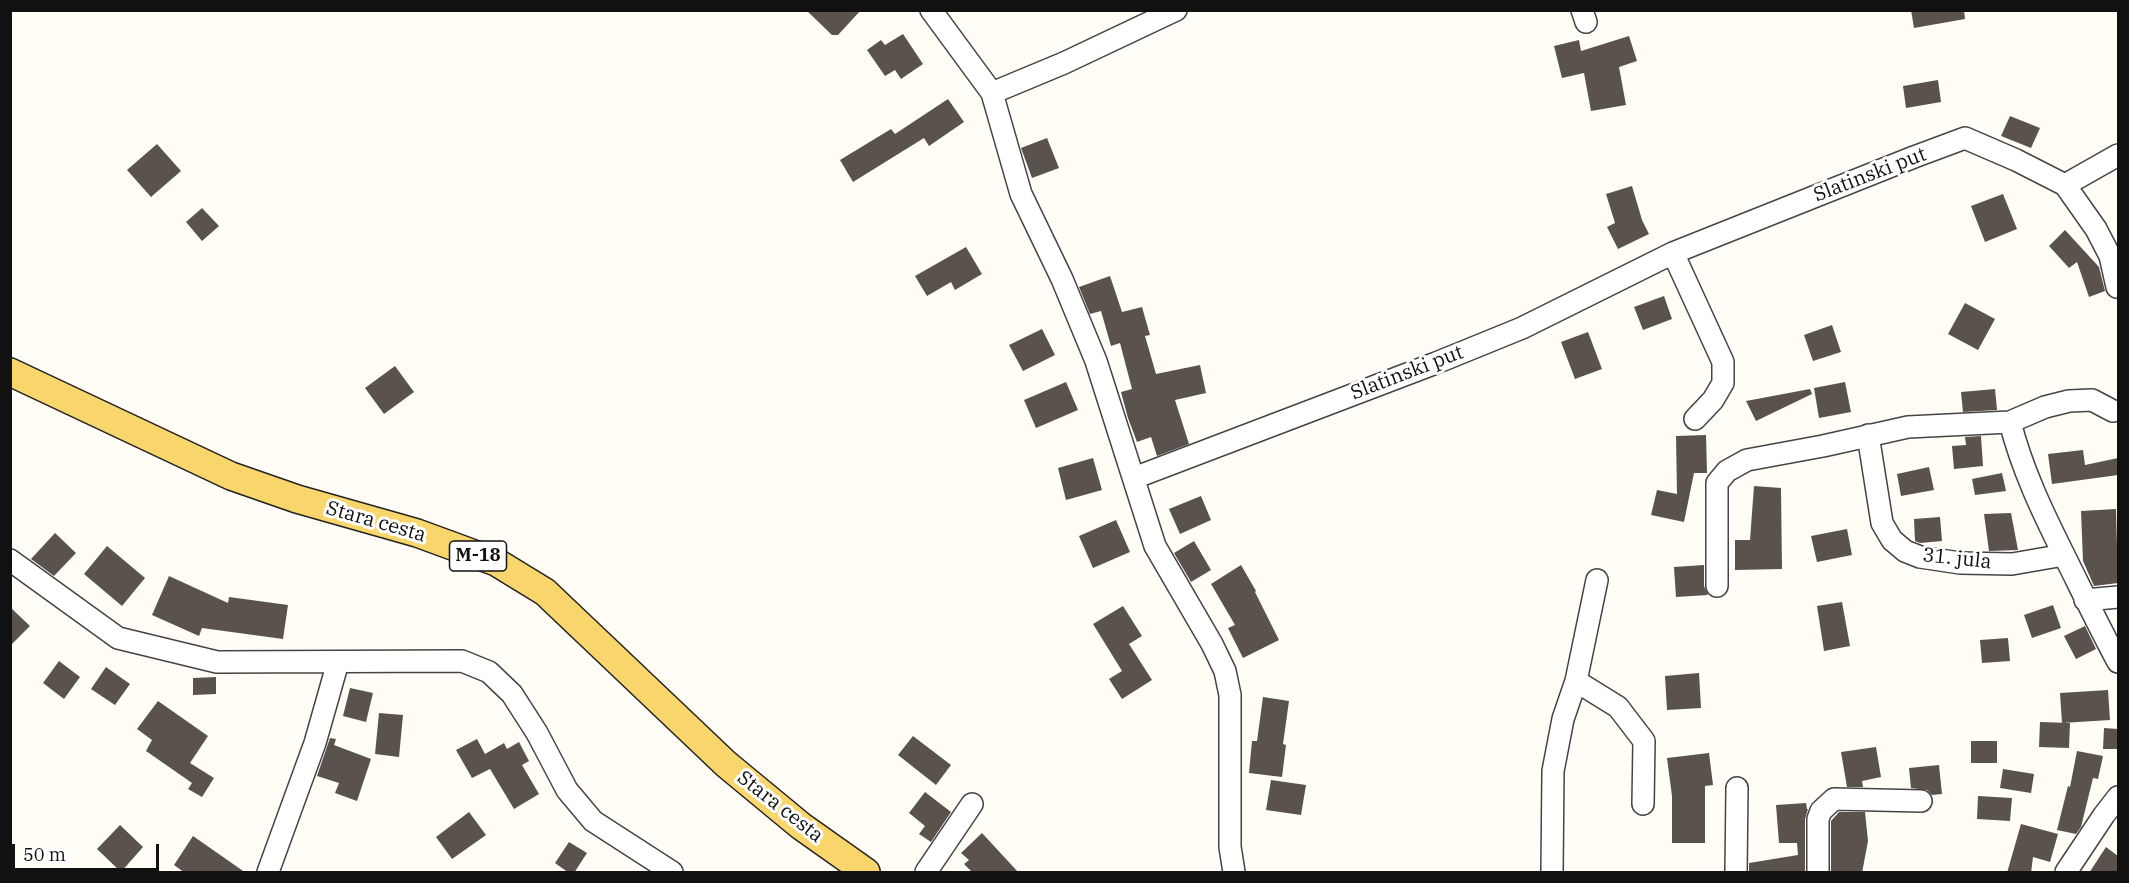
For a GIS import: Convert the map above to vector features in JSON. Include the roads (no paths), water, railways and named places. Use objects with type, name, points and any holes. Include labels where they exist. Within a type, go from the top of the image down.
[{"type":"main road","name":"Stara cesta","points":[[10,372],[231,476],[297,499],[417,532],[496,562],[545,592],[726,764],[801,826],[866,873]]},
{"type":"street","points":[[931,10],[992,93],[1021,194],[1062,279],[1096,362],[1155,546],[1212,644],[1225,671],[1230,696],[1230,847],[1234,873]]},
{"type":"street","points":[[992,93],[1064,63],[1176,10]]},
{"type":"street","name":"Slatinski put","points":[[1134,478],[1522,328],[1673,253],[1965,138],[2065,185],[2097,229],[2110,256],[2117,287]]},
{"type":"street","points":[[2065,185],[2118,155]]},
{"type":"street","points":[[1673,253],[1723,362],[1723,383],[1713,400],[1695,419]]},
{"type":"street","points":[[1717,586],[1717,483],[1727,471],[1747,460],[1823,446],[1908,426],[2010,422],[2045,407],[2069,401],[2092,400],[2113,411]]},
{"type":"street","points":[[2010,422],[2018,454],[2034,493],[2085,600],[2118,662]]},
{"type":"street","name":"31. jula","points":[[1868,435],[1882,523],[1892,540],[1905,551],[1920,557],[1960,563],[2012,564],[2064,555]]},
{"type":"street","points":[[10,560],[118,638],[217,662],[462,662],[489,672],[512,694],[537,733],[567,790],[593,821],[672,873]]},
{"type":"street","points":[[1552,873],[1553,771],[1563,719],[1576,681],[1597,580]]},
{"type":"street","points":[[2085,600],[2118,597]]},
{"type":"street","points":[[268,873],[315,743],[338,662]]},
{"type":"street","points":[[1576,681],[1618,707],[1644,741],[1643,804]]},
{"type":"street","points":[[1736,873],[1737,788]]},
{"type":"street","points":[[2066,873],[2078,852],[2118,797]]},
{"type":"street","points":[[1818,873],[1818,819],[1821,811],[1834,799],[1921,801]]},
{"type":"street","points":[[926,873],[972,804]]}]
